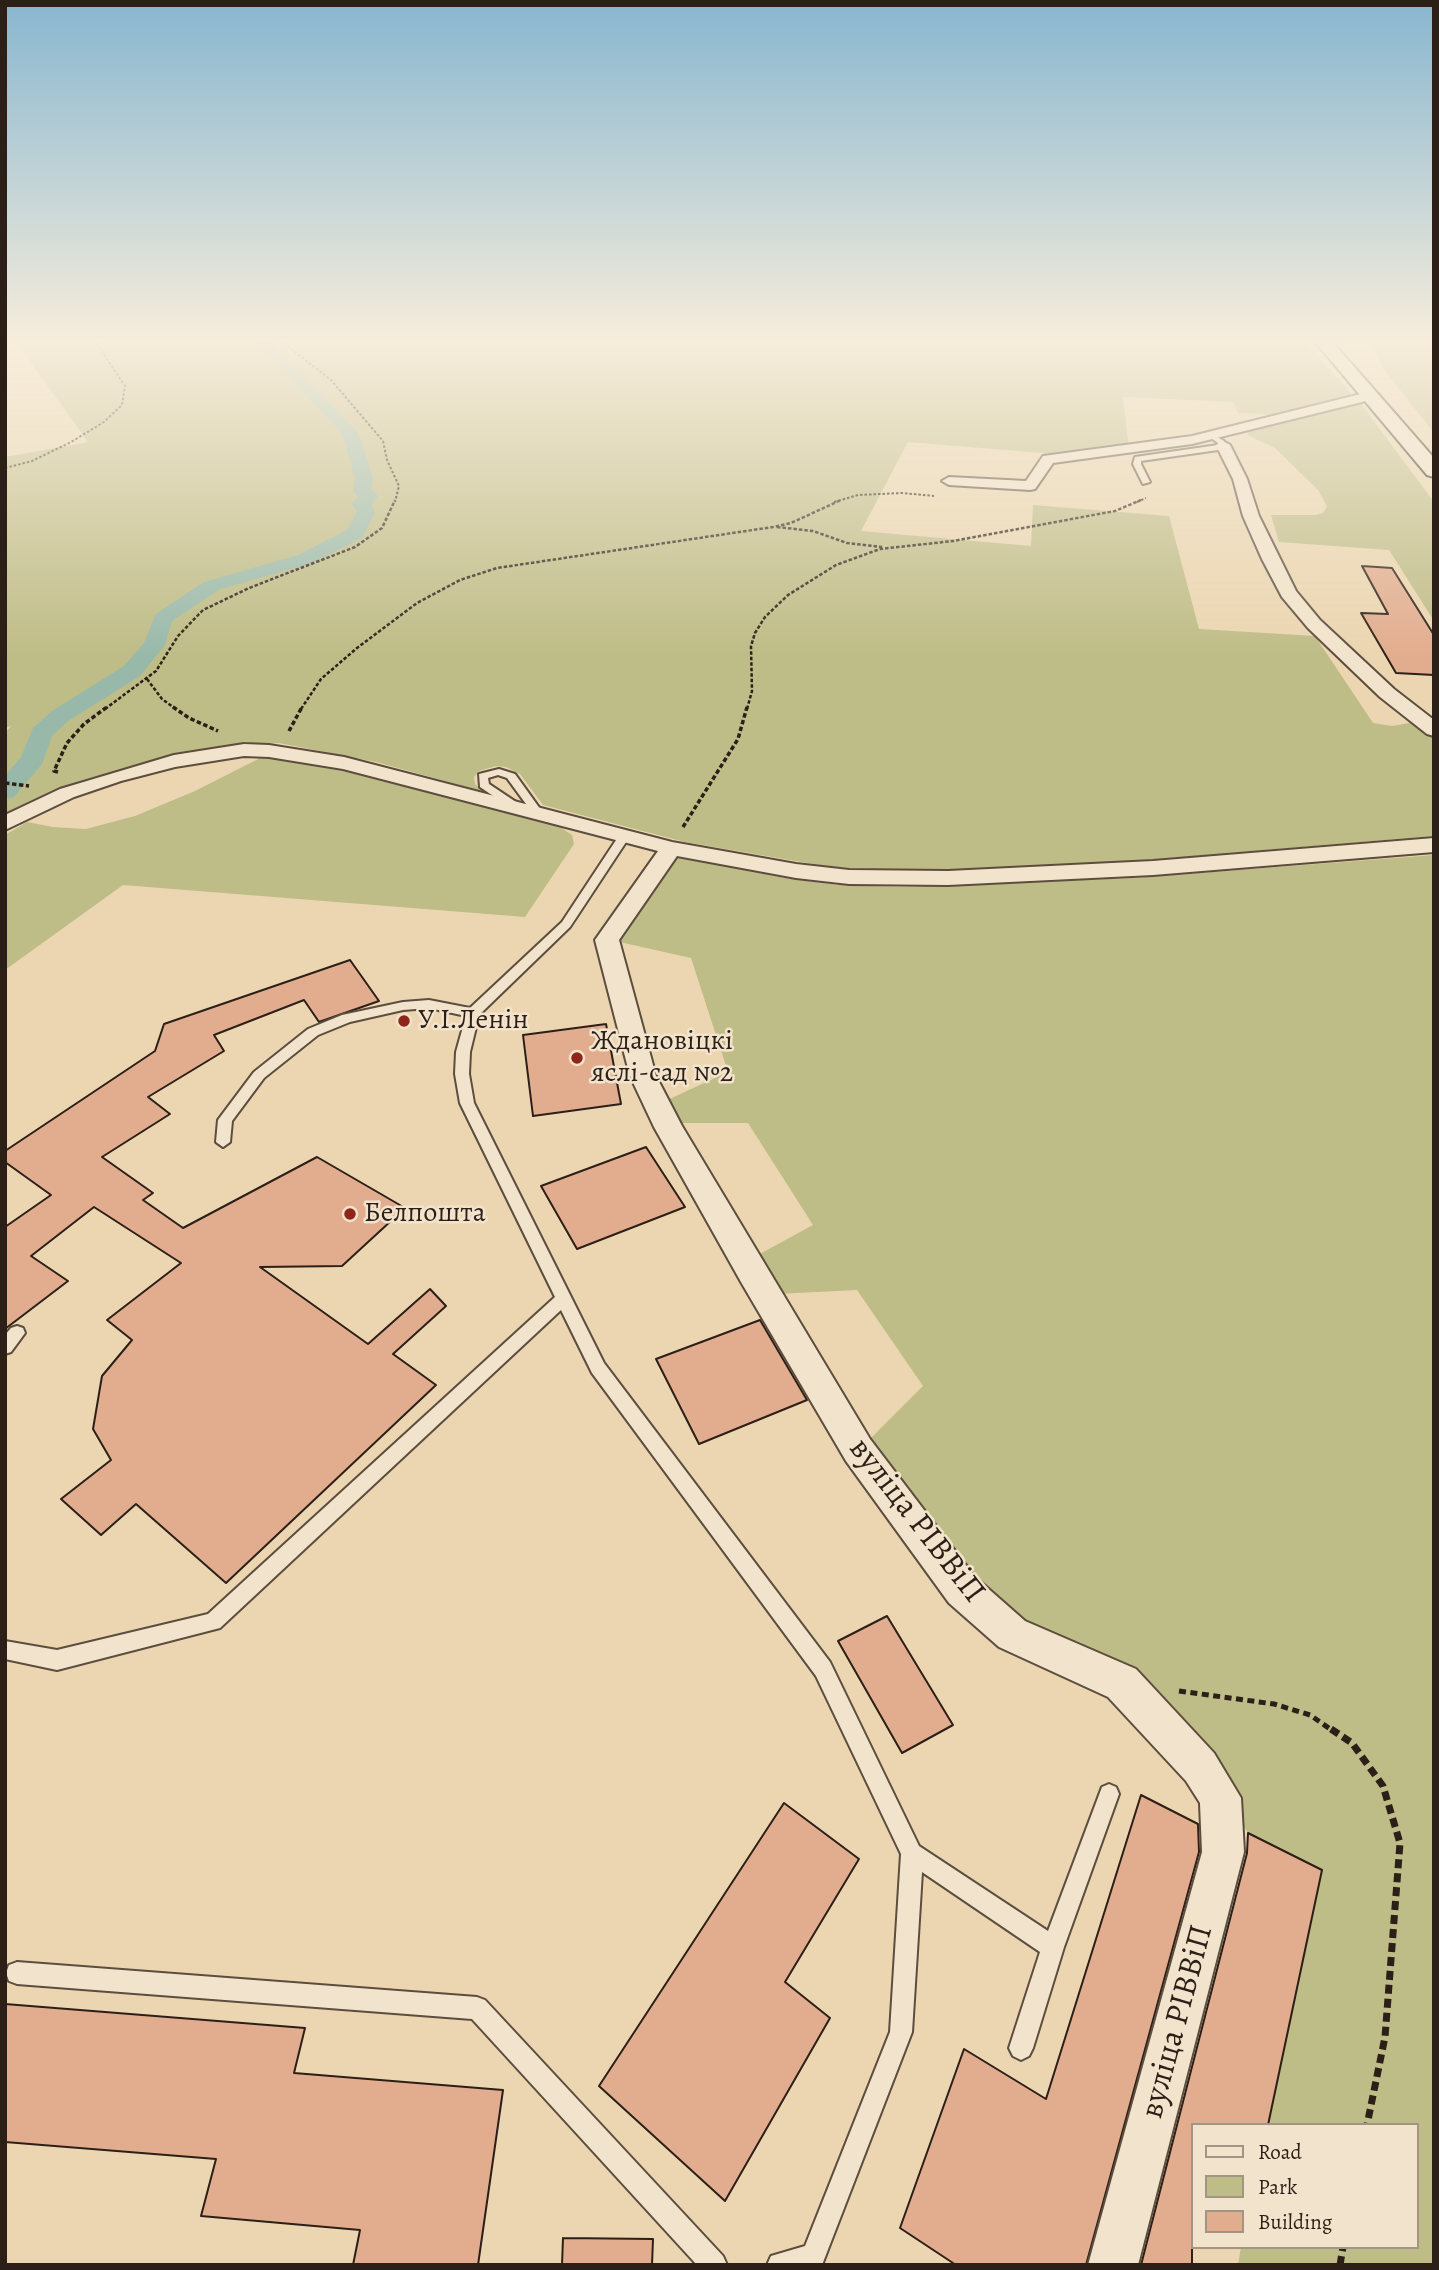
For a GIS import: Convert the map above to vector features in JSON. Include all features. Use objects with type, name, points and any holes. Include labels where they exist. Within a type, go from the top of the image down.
[{"type":"street","points":[[949,481],[1030,486],[1048,459],[1179,444]]},
{"type":"street","points":[[1219,444],[1240,480],[1251,516],[1289,593],[1314,624],[1356,664],[1434,730]]},
{"type":"street","points":[[1411,444],[1434,471]]},
{"type":"street","points":[[5,824],[67,793],[114,778],[221,752],[270,751],[344,763],[671,848],[796,871],[849,877],[900,878],[1153,868],[1434,845]]},
{"type":"street","name":"вуліца РІВВіП","points":[[671,848],[607,940],[643,1076],[668,1127],[858,1450],[962,1590],[1012,1634],[1122,1683],[1177,1740],[1220,1798],[1223,1852],[1113,2265]]},
{"type":"lane","points":[[1146,482],[1137,464],[1138,459],[1201,444]]},
{"type":"lane","points":[[514,806],[486,788],[482,783],[483,776],[499,772],[512,776],[538,813]]},
{"type":"lane","points":[[624,836],[566,924],[473,1013],[463,1052],[462,1074],[467,1103],[598,1368],[823,1669],[912,1853],[901,2032],[813,2256],[780,2265]]},
{"type":"lane","points":[[223,1142],[225,1120],[259,1075],[313,1032],[347,1018],[403,1006],[429,1004],[473,1013]]},
{"type":"lane","points":[[5,1650],[57,1660],[213,1622],[563,1299]]},
{"type":"lane","points":[[5,1347],[17,1333]]},
{"type":"lane","points":[[1021,2048],[1053,1947],[1109,1794]]},
{"type":"lane","points":[[912,1853],[1053,1947]]},
{"type":"lane","points":[[17,1973],[477,2008],[714,2265]]},
{"type":"path","points":[[5,468],[32,461],[67,444]]},
{"type":"path","points":[[114,778],[54,771],[67,743],[84,724],[147,679],[169,653],[178,636],[203,610],[249,588],[355,547],[382,528],[393,507],[398,486],[384,444]]},
{"type":"path","points":[[147,679],[162,699],[189,718],[270,751],[285,737],[321,679],[356,648],[417,603],[460,580],[497,568],[773,527],[790,523],[830,503],[858,495],[902,493],[936,496],[943,494],[949,481]]},
{"type":"path","points":[[671,848],[738,740],[752,691],[751,646],[765,617],[788,596],[836,565],[880,549],[953,541],[1130,507],[1149,497],[1150,490],[1146,482]]},
{"type":"path","points":[[773,527],[813,531],[866,546],[903,546]]},
{"type":"path","points":[[5,783],[31,786]]},
{"type":"path","points":[[1122,1683],[1274,1704],[1310,1715],[1352,1744],[1383,1786],[1400,1843],[1385,2037],[1367,2123]]},
{"type":"green space","points":[[77,444],[907,444],[861,531],[1031,546],[1033,505],[1169,516],[1199,629],[1315,636],[1373,723],[1392,726],[1427,720],[1434,728],[1434,836],[1147,860],[946,872],[842,869],[685,842],[543,805],[520,774],[506,767],[496,766],[479,771],[474,777],[475,784],[482,791],[376,762],[279,743],[222,748],[110,773],[64,789],[5,818],[5,733],[11,726],[5,728],[5,457]]},
{"type":"green space","points":[[931,444],[1128,444],[1129,450],[1078,456]]},
{"type":"green space","points":[[1266,444],[1391,444],[1434,502],[1434,621],[1389,550],[1279,542],[1271,515],[1315,515],[1323,513],[1327,506],[1318,490],[1275,448]]},
{"type":"green space","points":[[262,757],[336,769],[560,827],[572,835],[574,844],[525,917],[123,885],[5,970],[5,835],[27,822],[86,829],[135,816],[195,791]]},
{"type":"green space","points":[[1434,855],[1434,2265],[1238,2265],[1241,2249],[1418,2249],[1418,2123],[1268,2123],[1322,1870],[1248,1833],[1184,1736],[1011,1625],[865,1444],[923,1386],[857,1290],[776,1294],[756,1256],[813,1225],[748,1123],[676,1123],[665,1101],[728,1072],[691,958],[615,941],[672,856],[785,878],[839,885],[900,887],[1133,878]]},
{"type":"building","points":[[1362,566],[1392,568],[1434,635],[1434,675],[1396,673],[1361,613],[1388,614]]},
{"type":"building","points":[[350,960],[379,1001],[319,1022],[304,1000],[214,1035],[224,1051],[148,1097],[170,1114],[102,1157],[153,1193],[143,1200],[183,1228],[317,1157],[405,1208],[342,1266],[260,1267],[368,1344],[430,1289],[446,1306],[393,1354],[436,1385],[226,1583],[136,1504],[101,1535],[61,1499],[111,1460],[93,1429],[102,1376],[132,1340],[107,1320],[181,1263],[94,1207],[31,1256],[68,1281],[5,1329],[5,1227],[51,1195],[5,1162],[5,1151],[155,1051],[164,1024]]},
{"type":"building","points":[[606,1024],[621,1104],[533,1116],[523,1035]]},
{"type":"building","points":[[646,1147],[685,1207],[577,1249],[541,1186]]},
{"type":"building","points":[[760,1320],[807,1400],[699,1444],[656,1359]]},
{"type":"building","points":[[887,1616],[953,1725],[902,1753],[838,1641]]},
{"type":"building","points":[[1141,1795],[1198,1824],[1199,1852],[1086,2265],[956,2265],[900,2228],[964,2049],[1046,2099]]},
{"type":"building","points":[[784,1803],[859,1859],[785,1982],[830,2018],[725,2201],[599,2086]]},
{"type":"building","points":[[1248,1833],[1322,1870],[1268,2123],[1190,2123],[1192,2265],[1141,2265],[1247,1853]]},
{"type":"building","points":[[5,2004],[305,2028],[294,2073],[503,2090],[478,2265],[353,2265],[360,2230],[201,2216],[216,2159],[5,2142]]},
{"type":"building","points":[[563,2238],[653,2239],[652,2265],[562,2265]]},
{"type":"waterway","points":[[5,792],[33,759],[41,733],[60,716],[132,671],[154,645],[163,618],[211,586],[305,559],[355,534],[366,512],[361,504],[369,496],[362,491],[364,478],[354,444]]},
{"type":"place","name":"У.І.Ленін","points":[[404,1021]]},
{"type":"place","name":"Ждановіцкі яслі-сад №2","points":[[577,1058]]},
{"type":"place","name":"Белпошта","points":[[350,1214]]}]
